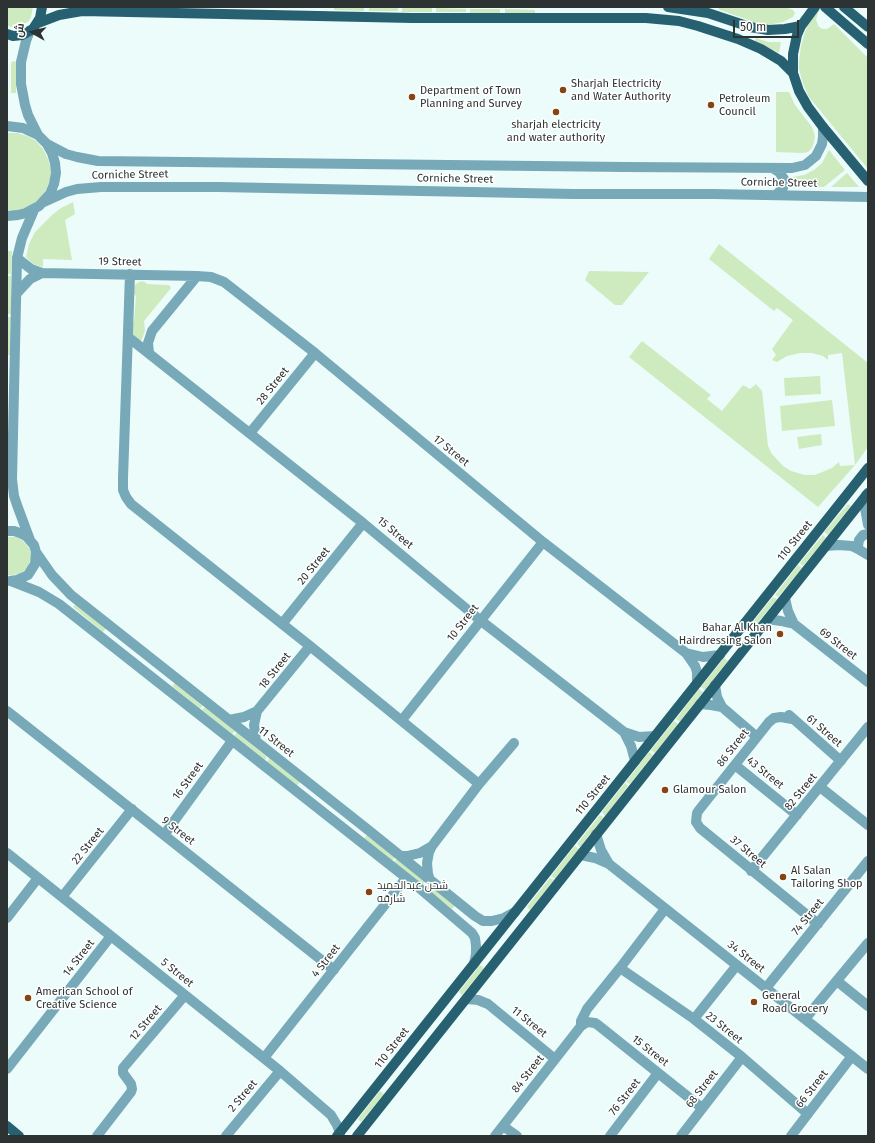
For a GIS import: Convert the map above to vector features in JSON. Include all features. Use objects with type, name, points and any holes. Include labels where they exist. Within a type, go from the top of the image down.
[{"type":"main road","points":[[7,34],[17,36],[30,31],[38,23],[42,13],[42,7]]},
{"type":"main road","points":[[668,7],[708,13],[750,27],[768,30],[785,30],[801,26]]},
{"type":"main road","points":[[815,7],[801,26],[794,44],[792,59],[793,73],[803,99],[823,127],[868,181]]},
{"type":"main road","points":[[844,7],[868,27]]},
{"type":"main road","points":[[828,10],[868,44]]},
{"type":"main road","points":[[38,23],[59,15],[82,11],[405,18],[657,19],[690,23],[738,39],[768,52],[781,61],[793,73]]},
{"type":"main road","points":[[657,19],[673,16],[706,23],[709,22],[710,19],[708,13]]},
{"type":"main road","points":[[840,20],[847,31],[868,50]]},
{"type":"main road","name":"110 Street","points":[[339,1134],[868,468]]},
{"type":"main road","points":[[357,1136],[867,494]]},
{"type":"main road","points":[[513,939],[513,930],[522,916],[520,913],[515,912]]},
{"type":"main road","points":[[416,1062],[413,1058],[413,1052],[434,1025],[438,1010]]},
{"type":"main road","points":[[7,1126],[19,1136]]},
{"type":"street","points":[[30,31],[21,62],[21,84],[25,105],[30,120],[38,135]]},
{"type":"street","points":[[7,126],[31,130],[38,135],[47,144],[52,153],[56,174],[50,194],[44,202],[34,210],[18,216],[7,216]]},
{"type":"street","name":"Corniche Street","points":[[47,144],[76,157],[98,160],[774,169],[798,167],[811,161],[816,156],[822,144],[823,127]]},
{"type":"street","points":[[774,169],[779,172],[784,180],[783,188],[776,195]]},
{"type":"street","name":"Corniche Street","points":[[44,202],[66,192],[101,186],[572,194],[868,197]]},
{"type":"street","points":[[30,540],[14,496],[12,479],[17,258],[22,238],[34,210]]},
{"type":"street","name":"19 Street","points":[[17,258],[31,269],[42,273],[197,276]]},
{"type":"street","points":[[17,292],[30,279],[42,273]]},
{"type":"street","points":[[130,274],[123,478],[123,490],[126,497],[131,504],[310,646],[480,784]]},
{"type":"street","points":[[127,364],[136,354],[149,354],[148,343],[152,331],[197,276]]},
{"type":"street","name":"17 Street","points":[[197,276],[211,277],[224,282],[543,542],[686,653],[695,666],[697,672],[697,683]]},
{"type":"street","name":"15 Street","points":[[128,337],[364,523],[480,620],[624,732],[639,737],[655,736]]},
{"type":"street","name":"28 Street","points":[[250,433],[314,354]]},
{"type":"street","points":[[867,494],[865,508],[868,525]]},
{"type":"street","name":"20 Street","points":[[282,624],[364,523]]},
{"type":"street","points":[[7,531],[20,533],[30,540]]},
{"type":"street","points":[[858,549],[860,537],[868,534]]},
{"type":"street","name":"11 Street","points":[[30,540],[34,545],[36,552],[64,589],[256,740],[475,916],[483,921],[492,921],[498,920],[515,912]]},
{"type":"street","name":"10 Street","points":[[402,720],[543,542]]},
{"type":"street","points":[[826,546],[846,545],[858,549],[868,555]]},
{"type":"street","points":[[9,581],[17,580],[28,575],[35,564],[36,552]]},
{"type":"street","points":[[9,581],[39,592],[53,600],[406,878],[472,933],[475,938],[476,946],[474,964]]},
{"type":"street","points":[[785,598],[788,611],[794,624]]},
{"type":"street","name":"69 Street","points":[[768,619],[794,624],[868,682]]},
{"type":"street","points":[[118,650],[123,646],[127,647],[162,673],[173,675]]},
{"type":"street","name":"18 Street","points":[[256,740],[254,726],[258,711],[310,646]]},
{"type":"street","name":"17 Street","points":[[686,653],[703,657],[720,655]]},
{"type":"street","points":[[715,685],[717,697],[722,707],[757,737]]},
{"type":"street","points":[[700,704],[722,707]]},
{"type":"street","name":"9 Street","points":[[7,711],[334,970]]},
{"type":"street","points":[[229,720],[244,717],[258,711]]},
{"type":"street","name":"86 Street","points":[[700,828],[696,822],[697,813],[769,722],[774,718],[781,716],[792,718]]},
{"type":"street","name":"61 Street","points":[[792,718],[841,761]]},
{"type":"street","name":"82 Street","points":[[752,871],[868,727]]},
{"type":"street","name":"15 Street","points":[[624,732],[632,746],[635,762]]},
{"type":"street","name":"16 Street","points":[[164,834],[232,741]]},
{"type":"street","points":[[430,880],[427,863],[432,846],[514,743]]},
{"type":"street","name":"43 Street","points":[[736,765],[797,815]]},
{"type":"street","points":[[820,787],[868,825]]},
{"type":"street","name":"22 Street","points":[[62,897],[132,810]]},
{"type":"street","points":[[321,811],[324,810],[331,812],[354,828],[363,830],[367,829]]},
{"type":"street","name":"37 Street","points":[[700,828],[818,924]]},
{"type":"street","name":"34 Street","points":[[596,834],[601,850],[609,864]]},
{"type":"street","points":[[401,856],[420,853],[432,846]]},
{"type":"street","name":"5 Street","points":[[7,853],[264,1058],[331,1114],[339,1134]]},
{"type":"street","name":"34 Street","points":[[581,855],[595,858],[609,864],[868,1069]]},
{"type":"street","name":"74 Street","points":[[766,988],[868,861]]},
{"type":"street","points":[[7,918],[38,878]]},
{"type":"street","name":"4 Street","points":[[264,1058],[406,878]]},
{"type":"street","name":"84 Street","points":[[495,1136],[581,1026],[581,1021],[587,1009],[665,909]]},
{"type":"street","name":"14 Street","points":[[7,1070],[111,936]]},
{"type":"street","points":[[805,1019],[868,943]]},
{"type":"street","points":[[694,1019],[737,965]]},
{"type":"street","name":"23 Street","points":[[620,968],[694,1019],[742,1057],[808,1114]]},
{"type":"street","points":[[837,981],[868,1006]]},
{"type":"street","name":"11 Street","points":[[479,983],[482,994],[488,1004]]},
{"type":"street","name":"12 Street","points":[[98,1136],[131,1092],[132,1086],[122,1073],[123,1068],[185,995]]},
{"type":"street","name":"11 Street","points":[[467,999],[478,1000],[488,1004],[555,1059]]},
{"type":"street","name":"15 Street","points":[[581,1026],[587,1022],[595,1023],[702,1108]]},
{"type":"street","name":"66 Street","points":[[791,1136],[852,1056]]},
{"type":"street","name":"68 Street","points":[[680,1136],[742,1057]]},
{"type":"street","name":"2 Street","points":[[226,1136],[280,1071]]},
{"type":"street","name":"76 Street","points":[[610,1136],[658,1073]]},
{"type":"street","points":[[331,1114],[340,1117],[352,1117]]},
{"type":"street","points":[[503,1126],[516,1136]]},
{"type":"green space","points":[[7,7],[33,7],[29,21],[21,26],[7,26]]},
{"type":"green space","points":[[334,7],[364,7],[364,11],[334,10]]},
{"type":"green space","points":[[369,7],[398,8],[398,11],[369,11]]},
{"type":"green space","points":[[717,7],[785,7],[793,10],[795,13],[793,17],[783,22],[767,25],[720,10]]},
{"type":"green space","points":[[402,8],[432,8],[432,12],[402,12]]},
{"type":"green space","points":[[436,8],[466,9],[466,12],[436,12]]},
{"type":"green space","points":[[470,9],[500,9],[500,13],[470,13]]},
{"type":"green space","points":[[505,9],[535,10],[535,14],[505,13]]},
{"type":"green space","points":[[819,10],[816,20],[819,27],[827,29],[834,24],[868,58],[868,169],[809,97],[803,84],[799,69],[801,46],[808,25]]},
{"type":"green space","points":[[756,38],[768,42],[781,42],[779,53],[755,41]]},
{"type":"green space","points":[[13,61],[16,62],[16,93],[11,93],[11,63]]},
{"type":"green space","points":[[776,92],[789,92],[795,105],[812,127],[815,136],[812,148],[808,152],[776,152]]},
{"type":"green space","points":[[7,133],[17,133],[36,141],[43,149],[51,169],[50,180],[46,190],[32,205],[22,210],[7,210]]},
{"type":"green space","points":[[829,150],[845,170],[824,187],[793,186],[793,177],[804,175],[814,170],[822,163]]},
{"type":"green space","points":[[847,173],[859,187],[831,187]]},
{"type":"green space","points":[[73,202],[75,214],[65,220],[72,260],[43,259],[43,267],[33,264],[26,257],[29,244],[35,232],[52,215],[61,208]]},
{"type":"green space","points":[[719,244],[868,363],[868,447],[855,465],[842,353],[828,355],[828,360],[823,356],[812,353],[800,353],[787,356],[777,362],[772,360],[776,355],[772,349],[793,320],[777,308],[774,311],[709,259]]},
{"type":"green space","points":[[7,251],[12,251],[11,274],[7,274]]},
{"type":"green space","points":[[589,271],[649,272],[622,305],[615,305],[585,280]]},
{"type":"green space","points":[[7,276],[11,276],[11,314],[7,314]]},
{"type":"green space","points":[[142,281],[147,284],[169,285],[171,288],[144,321],[145,331],[140,341],[132,333],[131,325],[134,321],[136,296],[132,293],[135,285]]},
{"type":"green space","points":[[7,317],[11,317],[10,355],[7,355]]},
{"type":"green space","points":[[642,341],[711,395],[707,399],[722,411],[743,385],[750,389],[756,384],[762,391],[768,446],[772,454],[783,466],[791,471],[805,475],[815,475],[832,468],[839,462],[840,466],[855,465],[818,507],[629,357]]},
{"type":"green space","points":[[820,376],[821,394],[785,396],[784,378]]},
{"type":"green space","points":[[832,400],[835,426],[782,431],[780,406]]},
{"type":"green space","points":[[821,434],[822,445],[799,449],[797,437]]},
{"type":"green space","points":[[848,504],[851,506],[828,535],[824,532]]},
{"type":"green space","points":[[823,535],[826,538],[803,566],[800,563]]},
{"type":"green space","points":[[7,537],[17,537],[30,549],[31,555],[28,566],[24,571],[18,574],[7,575]]},
{"type":"green space","points":[[798,565],[802,568],[778,597],[775,595]]},
{"type":"green space","points":[[773,597],[777,599],[756,625],[753,622]]},
{"type":"green space","points":[[76,604],[106,628],[103,632],[73,607]]},
{"type":"green space","points":[[724,658],[728,661],[705,690],[701,687]]},
{"type":"green space","points":[[175,683],[203,705],[200,709],[172,686]]},
{"type":"green space","points":[[699,689],[703,692],[680,722],[676,719]]},
{"type":"green space","points":[[205,707],[235,731],[232,734],[202,710]]},
{"type":"green space","points":[[674,721],[678,724],[655,753],[651,750]]},
{"type":"green space","points":[[237,732],[267,757],[265,760],[234,736]]},
{"type":"green space","points":[[649,752],[653,755],[630,784],[626,782]]},
{"type":"green space","points":[[269,758],[300,782],[297,786],[267,762]]},
{"type":"green space","points":[[625,783],[628,786],[605,816],[602,812]]},
{"type":"green space","points":[[600,815],[604,818],[580,847],[577,844]]},
{"type":"green space","points":[[367,835],[395,857],[392,861],[364,839]]},
{"type":"green space","points":[[575,846],[579,849],[555,879],[551,876]]},
{"type":"green space","points":[[397,859],[425,882],[422,885],[393,863]]},
{"type":"green space","points":[[550,878],[554,880],[530,910],[527,907]]},
{"type":"green space","points":[[427,883],[455,906],[452,909],[424,887]]},
{"type":"green space","points":[[480,965],[484,968],[462,995],[459,992]]},
{"type":"green space","points":[[380,1091],[384,1094],[361,1122],[358,1119]]},
{"type":"place","name":"Sharjah Electricity and Water Authority","points":[[563,90]]},
{"type":"place","name":"Department of Town Planning and Survey","points":[[412,97]]},
{"type":"place","name":"Petroleum Council","points":[[711,105]]},
{"type":"place","name":"sharjah electricity and water authority","points":[[556,112]]},
{"type":"place","name":"Bahar Al Khan Hairdressing Salon","points":[[780,634]]},
{"type":"place","name":"Glamour Salon","points":[[665,790]]},
{"type":"place","name":"Al Salan Tailoring Shop","points":[[783,877]]},
{"type":"place","name":"شحن عبدالحميد شارقه","points":[[369,892]]},
{"type":"place","name":"American School of Creative Science","points":[[28,998]]},
{"type":"place","name":"General Road Grocery","points":[[754,1002]]}]
